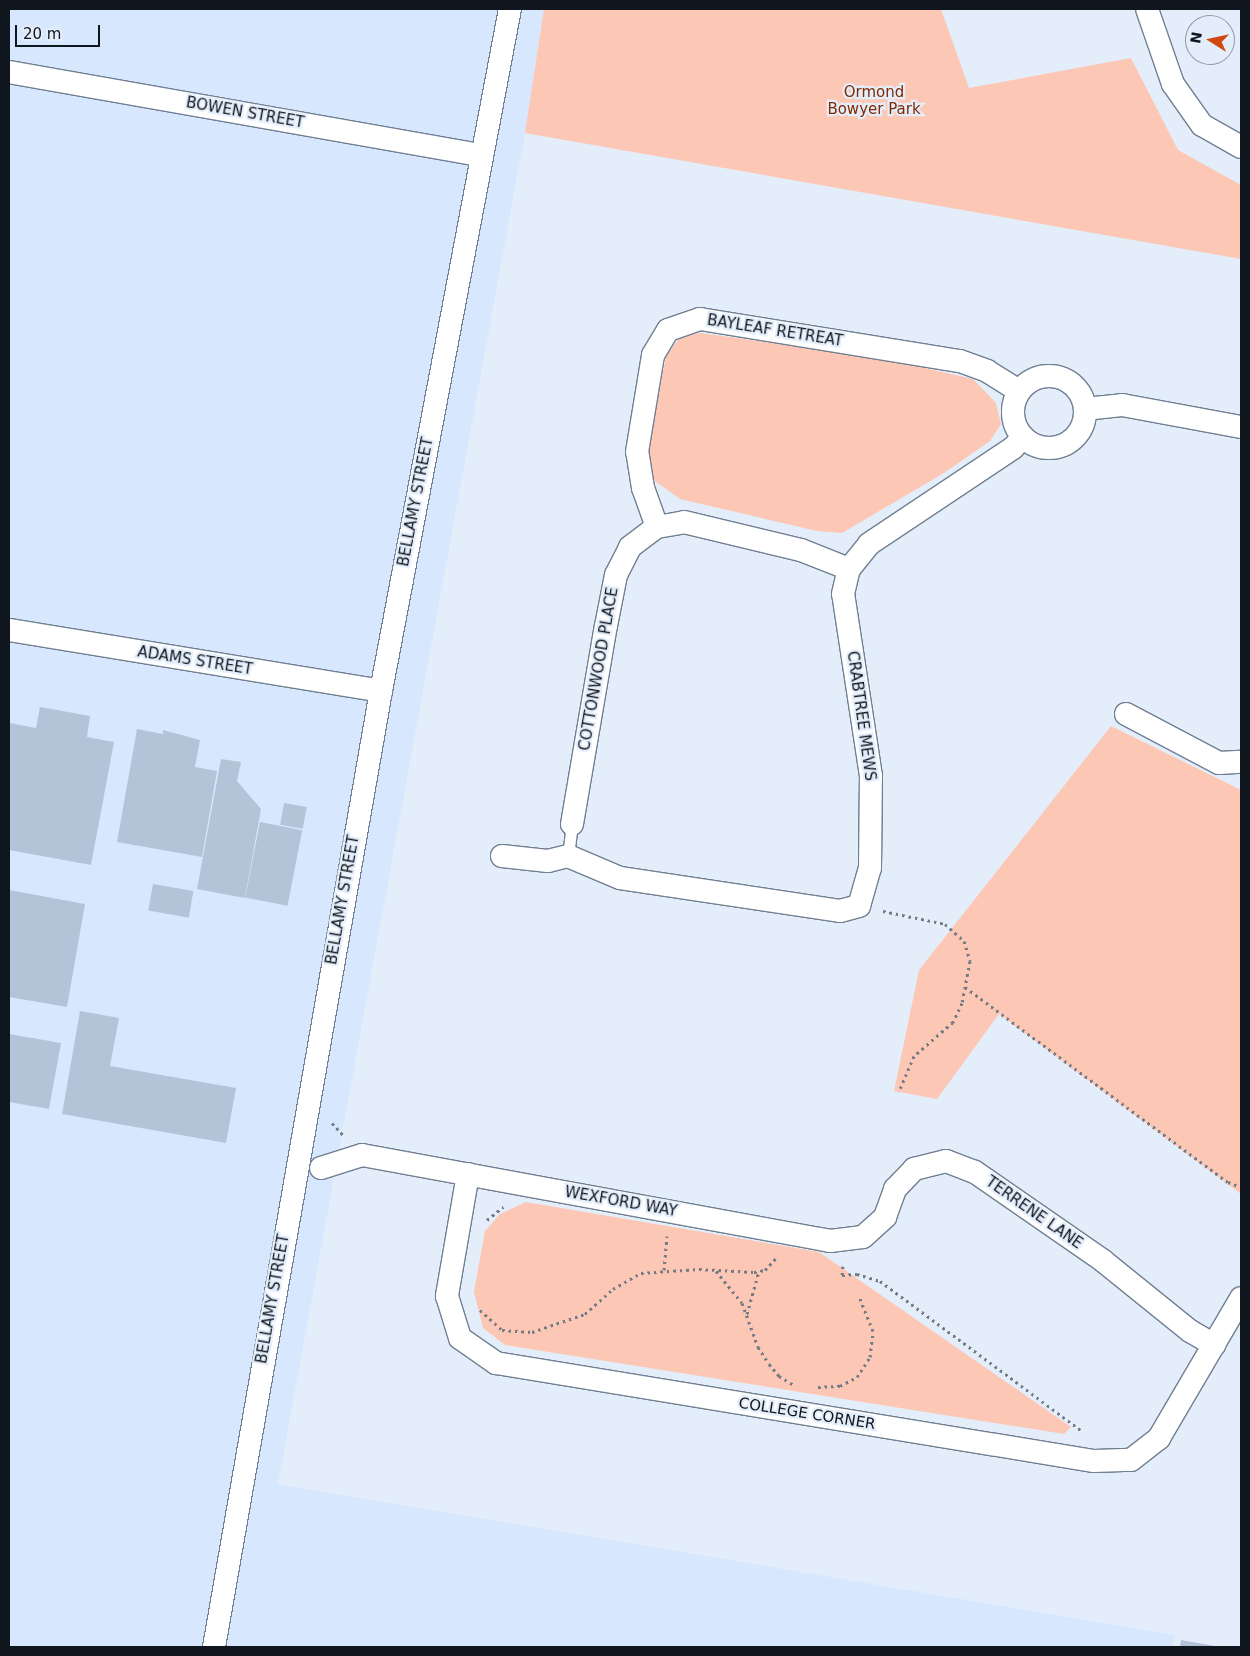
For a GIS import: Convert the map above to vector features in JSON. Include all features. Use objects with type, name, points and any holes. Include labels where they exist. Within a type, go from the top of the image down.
[{"type":"street","name":"BELLAMY STREET","points":[[214,1647],[381,691],[510,9]]},
{"type":"street","points":[[1147,9],[1173,84],[1202,125],[1241,147]]},
{"type":"street","name":"BOWEN STREET","points":[[9,72],[481,155]]},
{"type":"street","name":"BAYLEAF RETREAT","points":[[657,527],[643,488],[637,452],[653,355],[668,330],[700,319],[960,361],[987,371],[1019,391]]},
{"type":"street","points":[[1042,376],[1057,376],[1071,382],[1081,394],[1085,409],[1080,431],[1064,446],[1042,448],[1023,437],[1012,414],[1019,391],[1028,382],[1042,376]]},
{"type":"street","points":[[1085,409],[1122,405],[1241,427]]},
{"type":"street","points":[[849,569],[869,544],[1012,448],[1023,437]]},
{"type":"street","name":"COTTONWOOD PLACE","points":[[572,824],[616,575],[630,547],[657,527],[684,522],[801,550],[849,569]]},
{"type":"street","name":"CRABTREE MEWS","points":[[849,569],[843,594],[871,776],[870,868],[859,906]]},
{"type":"street","name":"ADAMS STREET","points":[[9,630],[381,691]]},
{"type":"street","points":[[1126,714],[1219,762],[1241,762]]},
{"type":"street","points":[[502,856],[548,860],[568,856],[620,878],[840,911],[859,906]]},
{"type":"street","name":"WEXFORD WAY","points":[[321,1168],[362,1156],[830,1241],[863,1237]]},
{"type":"street","name":"TERRENE LANE","points":[[863,1237],[885,1217],[895,1189],[914,1170],[946,1161],[975,1172],[1102,1260],[1190,1331],[1214,1344]]},
{"type":"street","name":"COLLEGE CORNER","points":[[468,1174],[447,1296],[460,1338],[496,1363],[1094,1461],[1131,1460],[1159,1438],[1241,1298]]},
{"type":"lane","name":"COTTONWOOD PLACE","points":[[568,856],[572,824]]},
{"type":"path","points":[[859,906],[945,924],[964,941],[970,961],[965,987],[953,1022],[914,1056],[899,1092]]},
{"type":"path","points":[[965,987],[1228,1182],[1241,1187]]},
{"type":"path","points":[[331,1121],[345,1136],[380,1159]]},
{"type":"path","points":[[484,1228],[487,1220],[505,1205]]},
{"type":"path","points":[[476,1303],[483,1315],[502,1330],[532,1332],[585,1314],[612,1289],[641,1273],[667,1270],[759,1271],[785,1253]]},
{"type":"path","points":[[840,1263],[843,1267],[842,1275],[857,1274],[880,1281],[1090,1438]]},
{"type":"path","points":[[716,1271],[729,1284],[747,1315],[758,1348],[769,1364],[779,1376],[804,1386]]},
{"type":"path","points":[[747,1315],[759,1271]]},
{"type":"path","points":[[812,1387],[840,1386],[857,1377],[870,1357],[873,1331],[859,1296]]},
{"type":"shaded area","points":[[9,9],[544,9],[525,133],[278,1484],[1175,1635],[1172,1647],[9,1647]]},
{"type":"green space","name":"Ormond Bowyer Park","points":[[544,9],[941,9],[969,88],[1131,58],[1178,150],[1241,185],[1241,259],[525,133]]},
{"type":"green space","points":[[701,333],[881,358],[973,379],[996,403],[1001,424],[990,441],[944,473],[842,533],[817,531],[680,499],[652,479],[648,451],[666,356],[681,336]]},
{"type":"green space","points":[[1111,726],[1241,790],[1241,1194],[999,1014],[937,1099],[894,1091],[919,970]]},
{"type":"green space","points":[[526,1202],[819,1252],[1071,1427],[1064,1434],[505,1345],[483,1328],[474,1292],[485,1231],[500,1214]]},
{"type":"building","points":[[40,707],[90,716],[87,737],[114,742],[91,865],[9,850],[10,723],[36,728]]},
{"type":"building","points":[[137,729],[163,734],[163,730],[200,740],[195,767],[217,771],[202,857],[117,842]]},
{"type":"building","points":[[221,759],[241,762],[237,781],[261,809],[245,898],[197,889]]},
{"type":"building","points":[[284,803],[307,807],[303,829],[280,825]]},
{"type":"building","points":[[260,822],[302,830],[288,906],[245,898]]},
{"type":"building","points":[[153,884],[193,891],[189,918],[148,911]]},
{"type":"building","points":[[9,890],[85,904],[67,1007],[9,997]]},
{"type":"building","points":[[80,1011],[119,1018],[110,1066],[236,1088],[226,1143],[62,1114]]},
{"type":"building","points":[[9,1034],[61,1043],[49,1109],[9,1102]]},
{"type":"building","points":[[1181,1640],[1215,1646],[1215,1647],[1180,1647]]}]
